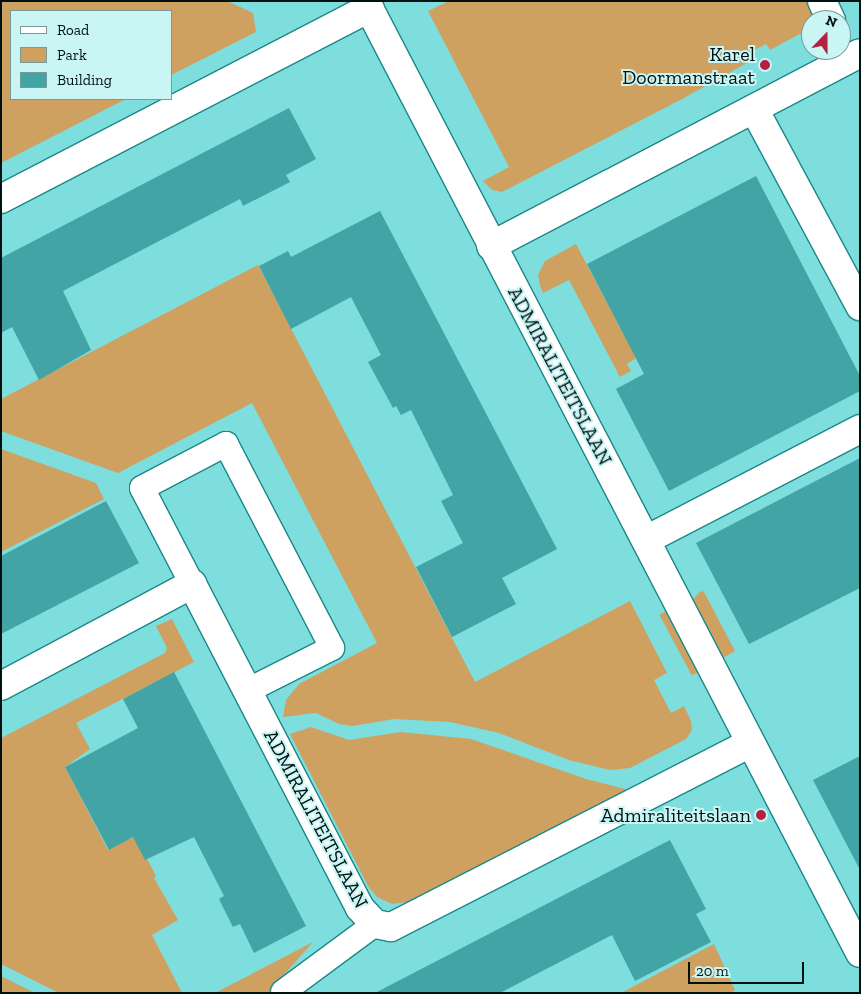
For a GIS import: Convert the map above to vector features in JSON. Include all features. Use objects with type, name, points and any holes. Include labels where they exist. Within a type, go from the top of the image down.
[{"type":"street","name":"ADMIRALITEITSLAAN","points":[[1,199],[368,4],[491,246],[860,952]]},
{"type":"street","points":[[491,246],[754,109],[834,60]]},
{"type":"street","points":[[754,109],[860,306]]},
{"type":"street","points":[[646,540],[860,429]]},
{"type":"street","name":"ADMIRALITEITSLAAN","points":[[192,584],[360,908],[375,924],[391,927],[413,919],[750,744]]},
{"type":"street","points":[[1,686],[192,584]]},
{"type":"lane","points":[[192,584],[142,488],[226,444],[332,648],[248,691]]},
{"type":"lane","points":[[283,992],[375,924]]},
{"type":"green space","points":[[1,1],[227,1],[253,13],[256,32],[172,74],[172,10],[10,10],[10,100],[124,100],[1,163]]},
{"type":"green space","points":[[449,1],[810,1],[814,10],[801,10],[801,33],[770,50],[766,44],[744,56],[747,63],[684,98],[502,192],[492,190],[483,181],[509,167],[428,11]]},
{"type":"green space","points":[[576,244],[636,358],[627,364],[631,371],[620,377],[569,280],[543,293],[540,286],[538,275],[545,261]]},
{"type":"green space","points":[[258,265],[475,682],[630,601],[667,673],[654,680],[671,713],[684,706],[691,721],[692,730],[686,739],[630,768],[610,770],[569,760],[499,733],[450,722],[394,719],[353,726],[339,724],[316,713],[283,717],[286,700],[299,684],[377,643],[252,403],[118,473],[1,431],[1,399]]},
{"type":"green space","points":[[1,449],[96,483],[104,499],[1,552]]},
{"type":"green space","points":[[701,591],[704,592],[735,651],[723,658],[693,599]]},
{"type":"green space","points":[[670,609],[702,670],[692,676],[659,615]]},
{"type":"green space","points":[[172,619],[194,662],[76,723],[90,749],[65,767],[108,850],[135,836],[156,876],[154,878],[178,920],[152,935],[182,993],[59,993],[1,964],[1,738],[165,653],[167,648],[156,626]]},
{"type":"green space","points":[[311,727],[349,740],[401,732],[471,739],[586,779],[629,790],[415,901],[392,904],[377,897],[368,886],[290,734]]},
{"type":"green space","points":[[313,942],[268,993],[215,993]]},
{"type":"green space","points":[[714,944],[735,990],[731,993],[621,993]]},
{"type":"green space","points":[[1,976],[33,992],[34,993],[1,993]]},
{"type":"building","points":[[289,108],[316,159],[286,175],[290,182],[243,206],[240,199],[63,291],[91,350],[39,380],[12,327],[1,333],[1,258]]},
{"type":"building","points":[[756,176],[860,376],[860,391],[669,491],[616,389],[644,374],[587,264]]},
{"type":"building","points":[[380,211],[557,549],[502,578],[516,604],[452,637],[416,567],[463,543],[441,501],[453,495],[411,410],[401,415],[396,406],[393,408],[368,362],[381,355],[351,297],[291,329],[259,266],[288,251],[291,257]]},
{"type":"building","points":[[860,458],[860,588],[749,644],[696,543]]},
{"type":"building","points":[[106,501],[139,563],[1,634],[1,556]]},
{"type":"building","points":[[174,672],[306,926],[254,953],[240,924],[233,927],[219,899],[224,896],[194,837],[145,860],[133,837],[109,850],[65,767],[138,728],[123,699]]},
{"type":"building","points":[[860,756],[860,870],[813,780]]},
{"type":"building","points":[[670,840],[706,909],[696,914],[711,942],[635,981],[612,935],[500,993],[375,993]]},
{"type":"place","name":"Karel Doormanstraat","points":[[765,65]]},
{"type":"place","name":"Admiraliteitslaan","points":[[761,815]]}]
